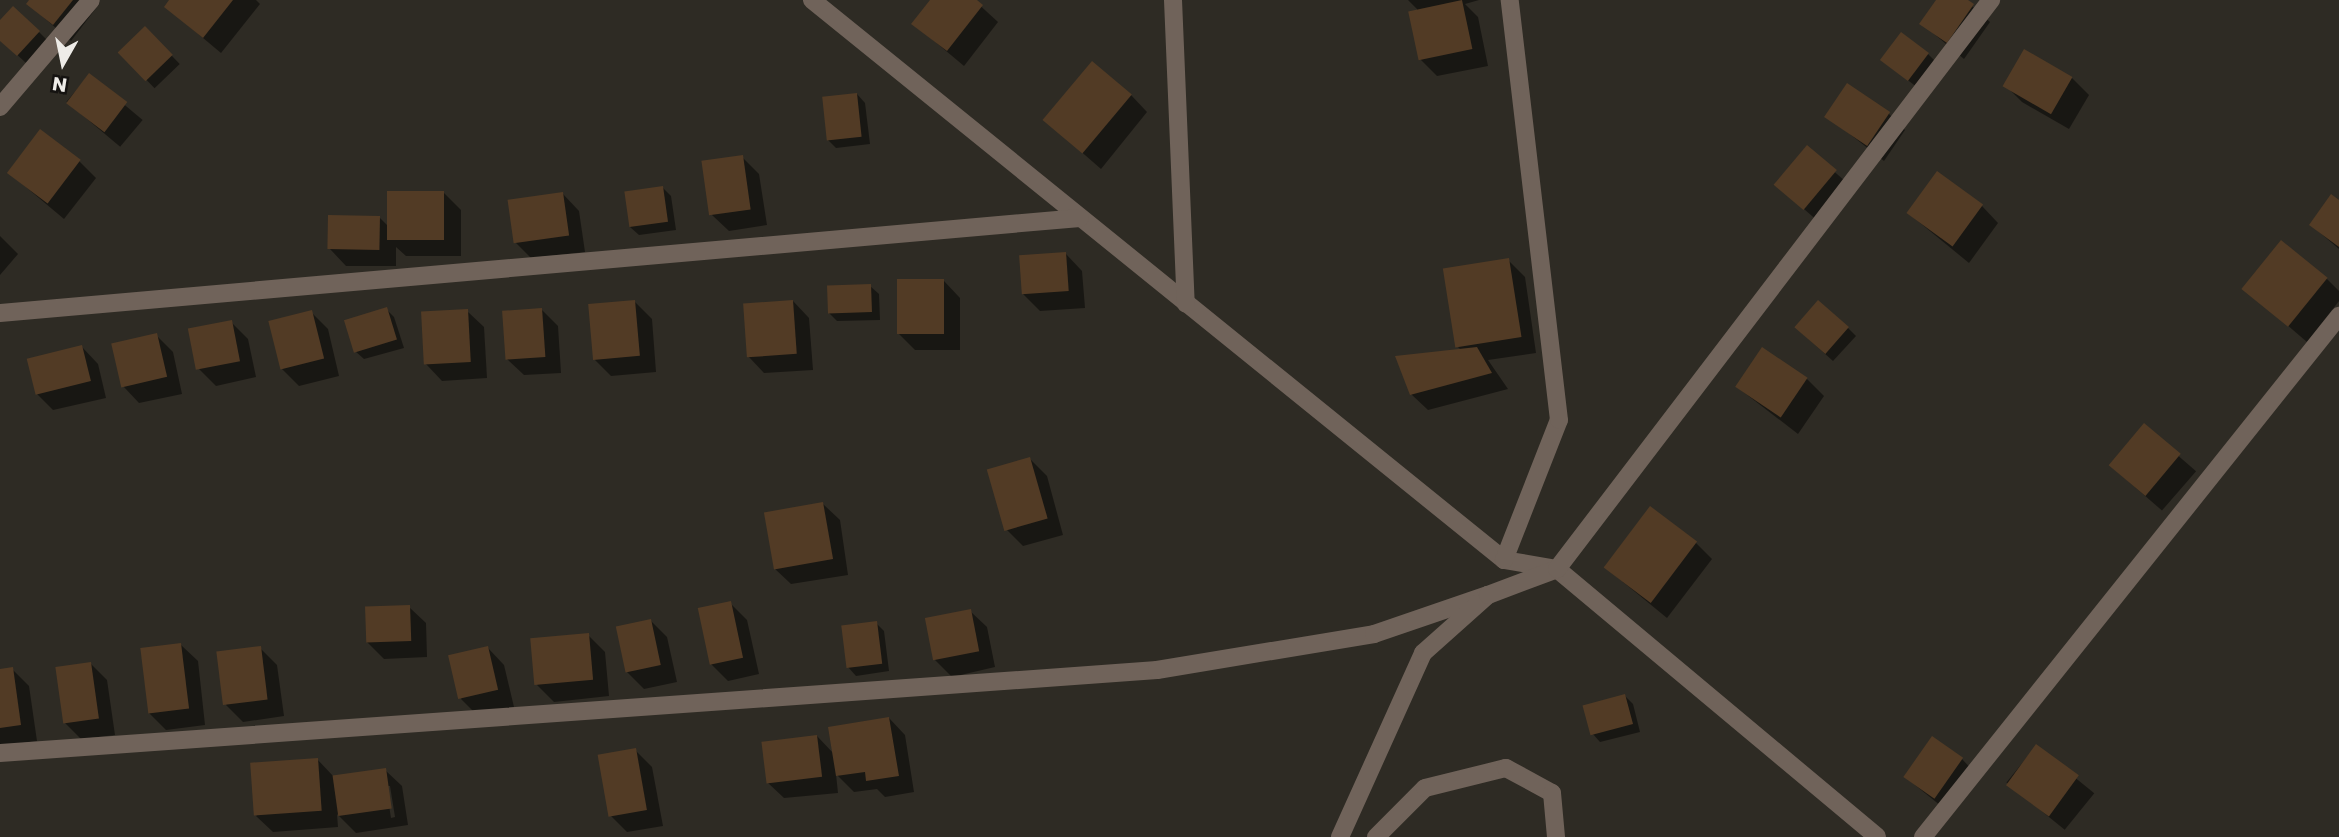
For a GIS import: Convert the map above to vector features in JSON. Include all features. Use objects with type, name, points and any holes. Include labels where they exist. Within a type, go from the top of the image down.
[{"type":"street","points":[[0,107],[91,0]]},
{"type":"street","points":[[812,0],[1504,560],[1557,569],[1877,837]]},
{"type":"street","points":[[1173,0],[1186,304]]},
{"type":"street","points":[[1504,560],[1559,420],[1510,0]]},
{"type":"street","points":[[0,753],[1157,670],[1374,634],[1557,569],[1991,0]]},
{"type":"street","points":[[0,313],[1080,219]]},
{"type":"street","points":[[1923,837],[2339,316]]},
{"type":"street","points":[[1340,837],[1423,653],[1488,595]]},
{"type":"street","points":[[1376,837],[1425,788],[1506,768],[1552,793],[1556,837]]},
{"type":"building","points":[[29,0],[73,0],[53,25],[26,4]]},
{"type":"building","points":[[169,0],[233,0],[203,38],[164,7]]},
{"type":"building","points":[[930,0],[977,0],[983,5],[947,51],[911,24]]},
{"type":"building","points":[[1462,0],[1472,49],[1419,60],[1408,11]]},
{"type":"building","points":[[1936,0],[1968,0],[1974,4],[1947,43],[1919,24]]},
{"type":"building","points":[[13,6],[40,31],[17,56],[0,41],[0,20]]},
{"type":"building","points":[[145,26],[173,55],[145,81],[118,52]]},
{"type":"building","points":[[1901,32],[1929,53],[1908,81],[1880,60]]},
{"type":"building","points":[[2024,49],[2072,77],[2051,114],[2002,86]]},
{"type":"building","points":[[1092,61],[1132,94],[1082,153],[1043,120]]},
{"type":"building","points":[[89,73],[127,102],[104,132],[66,103]]},
{"type":"building","points":[[1847,83],[1890,112],[1867,146],[1824,117]]},
{"type":"building","points":[[857,93],[862,137],[827,140],[822,97]]},
{"type":"building","points":[[40,129],[81,160],[48,204],[7,173]]},
{"type":"building","points":[[1807,145],[1837,170],[1803,210],[1774,185]]},
{"type":"building","points":[[743,155],[751,209],[709,215],[701,161]]},
{"type":"building","points":[[1937,171],[1983,205],[1953,247],[1906,213]]},
{"type":"building","points":[[663,186],[668,222],[629,227],[624,191]]},
{"type":"building","points":[[387,191],[444,191],[444,240],[387,240]]},
{"type":"building","points":[[563,192],[569,236],[514,243],[508,200]]},
{"type":"building","points":[[2331,194],[2339,200],[2339,247],[2309,225]]},
{"type":"building","points":[[328,215],[380,216],[379,250],[327,249]]},
{"type":"building","points":[[2281,240],[2328,278],[2288,327],[2241,289]]},
{"type":"building","points":[[1066,252],[1069,291],[1022,294],[1019,255]]},
{"type":"building","points":[[1509,258],[1522,337],[1455,347],[1443,268]]},
{"type":"building","points":[[897,279],[944,279],[944,334],[897,334]]},
{"type":"building","points":[[871,284],[872,312],[828,314],[827,286]]},
{"type":"building","points":[[635,300],[640,356],[593,360],[588,304]]},
{"type":"building","points":[[793,300],[797,354],[747,357],[743,303]]},
{"type":"building","points":[[1818,300],[1849,327],[1825,354],[1794,327]]},
{"type":"building","points":[[387,307],[397,340],[354,353],[344,320]]},
{"type":"building","points":[[542,308],[545,357],[506,360],[502,311]]},
{"type":"building","points":[[468,309],[471,362],[424,364],[421,311]]},
{"type":"building","points":[[312,310],[324,359],[280,369],[268,321]]},
{"type":"building","points":[[232,320],[240,361],[196,370],[188,329]]},
{"type":"building","points":[[157,333],[167,377],[121,387],[111,344]]},
{"type":"building","points":[[82,345],[91,381],[36,395],[27,359]]},
{"type":"building","points":[[1477,347],[1492,373],[1410,395],[1395,356]]},
{"type":"building","points":[[1762,347],[1808,378],[1781,418],[1735,387]]},
{"type":"building","points":[[2144,423],[2181,454],[2145,496],[2109,465]]},
{"type":"building","points":[[1030,457],[1048,519],[1004,531],[987,469]]},
{"type":"building","points":[[823,502],[833,559],[774,570],[764,512]]},
{"type":"building","points":[[1650,506],[1697,542],[1651,603],[1604,567]]},
{"type":"building","points":[[731,601],[743,658],[710,665],[698,608]]},
{"type":"building","points":[[410,605],[411,641],[366,643],[365,607]]},
{"type":"building","points":[[971,609],[979,651],[933,660],[925,618]]},
{"type":"building","points":[[651,619],[661,665],[626,672],[616,626]]},
{"type":"building","points":[[877,621],[882,664],[847,668],[841,625]]},
{"type":"building","points":[[589,633],[593,680],[534,685],[530,638]]},
{"type":"building","points":[[181,643],[189,709],[148,714],[140,648]]},
{"type":"building","points":[[261,646],[268,700],[223,705],[216,651]]},
{"type":"building","points":[[488,646],[498,690],[458,699],[448,655]]},
{"type":"building","points":[[91,662],[99,718],[63,723],[55,667]]},
{"type":"building","points":[[13,667],[21,725],[0,728],[0,669]]},
{"type":"building","points":[[1625,694],[1633,724],[1591,735],[1582,705]]},
{"type":"building","points":[[889,717],[899,776],[866,781],[865,772],[836,776],[828,727]]},
{"type":"building","points":[[817,735],[822,777],[767,784],[761,742]]},
{"type":"building","points":[[1932,736],[1963,758],[1934,799],[1903,777]]},
{"type":"building","points":[[2036,744],[2079,775],[2049,816],[2006,785]]},
{"type":"building","points":[[636,748],[647,810],[609,817],[598,755]]},
{"type":"building","points":[[318,758],[322,811],[254,816],[250,763]]},
{"type":"building","points":[[386,768],[392,809],[338,816],[333,776]]}]
